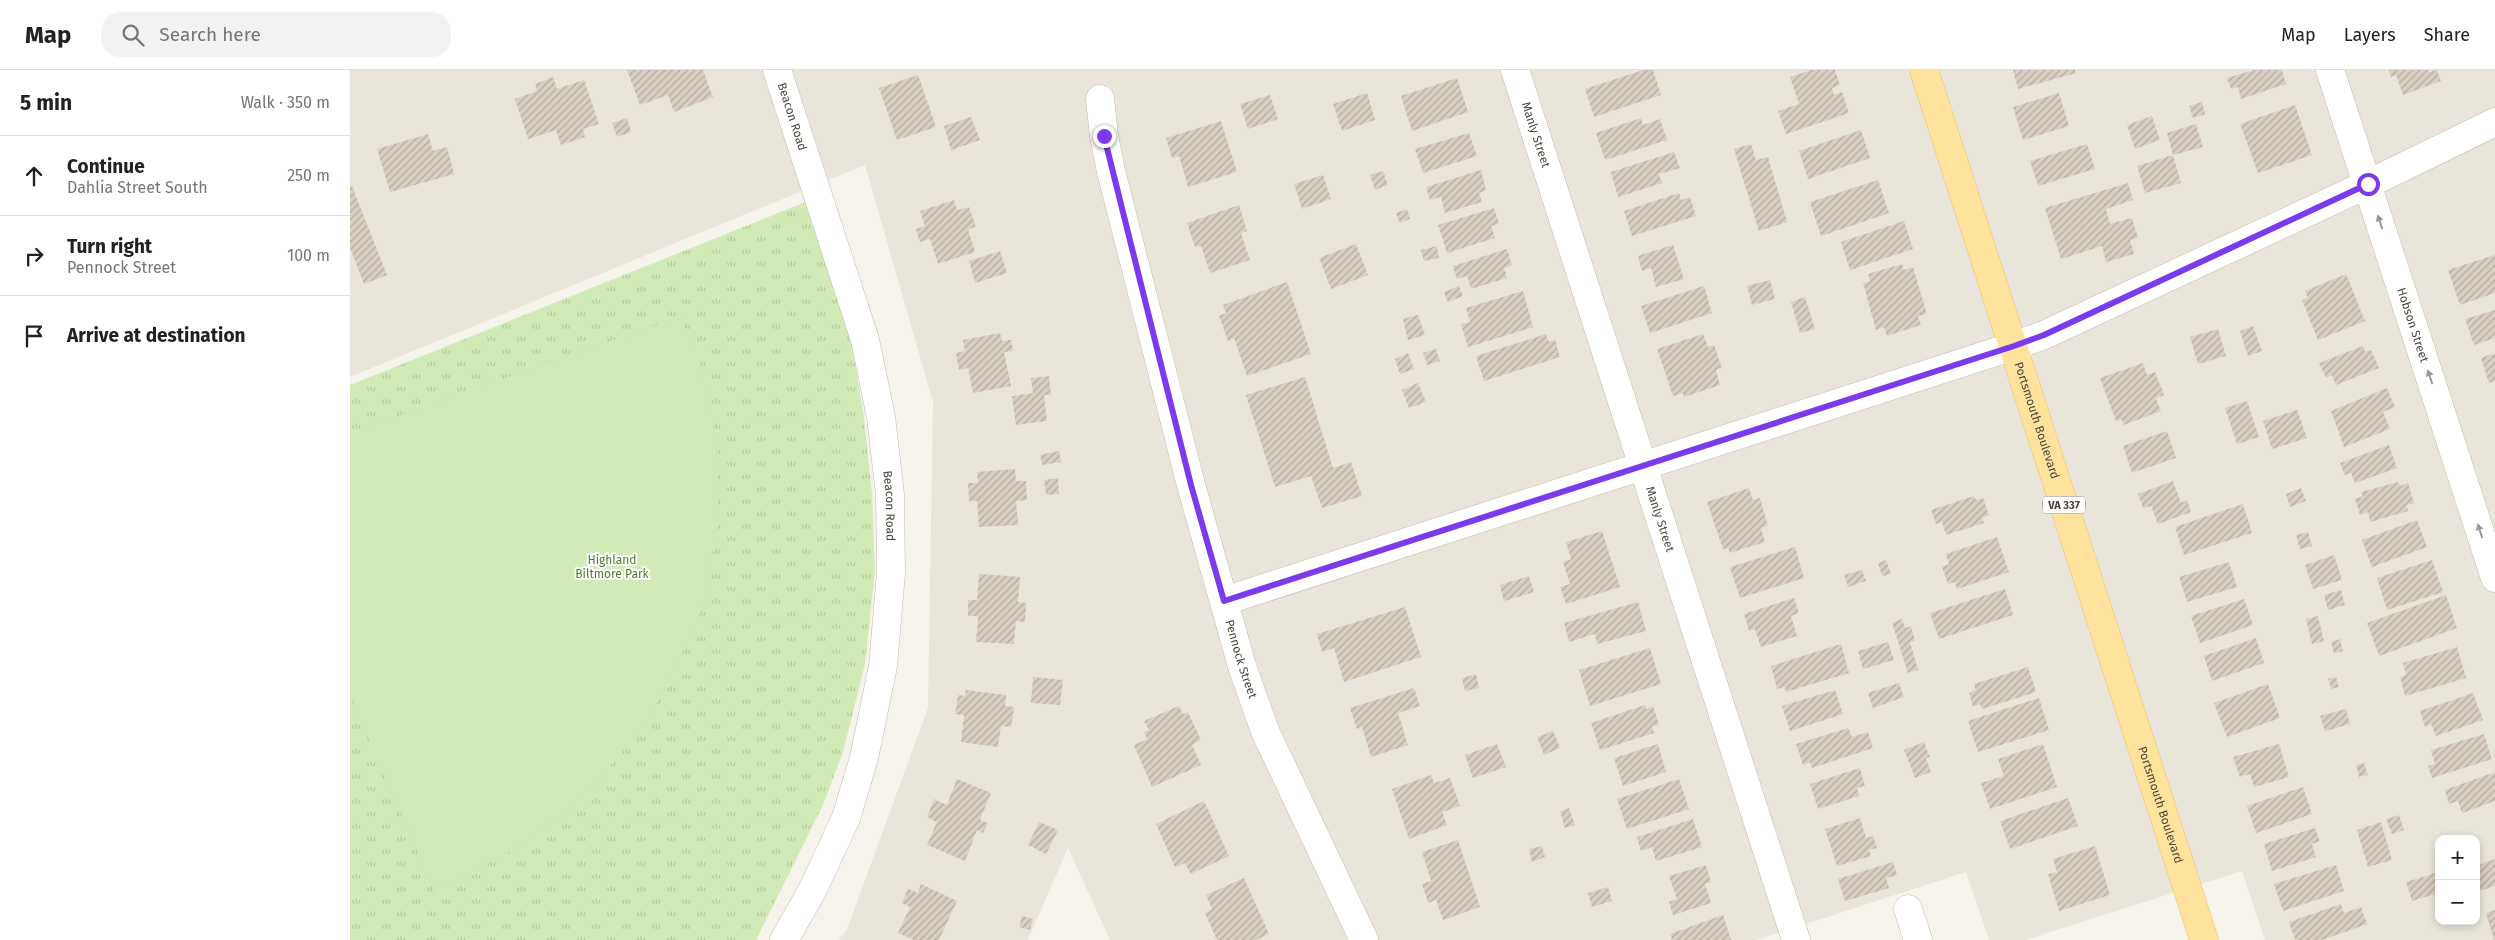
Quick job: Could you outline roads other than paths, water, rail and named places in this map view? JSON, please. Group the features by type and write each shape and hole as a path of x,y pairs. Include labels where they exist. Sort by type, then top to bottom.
{"main road":[{"name":"Portsmouth Boulevard","path":"1924,70 2204,940"}],"street":[{"name":"Beacon Road","path":"777,70 865,340 881,417 890,495 892,573 884,666 864,758 846,818 812,891 784,940"},
{"name":"Manly Street","path":"1515,70 1796,940"},
{"name":"Hobson Street","path":"2330,70 2495,578"},
{"name":"Pennock Street","path":"1100,99 1104,136 1111,171 1191,485 1242,666 1265,731 1364,940"},
{"path":"1224,601 2044,335 2368,184 2495,122"},
{"path":"1908,909 1918,940"}],"park label":[{"name":"Highland Biltmore Park","path":"612,567"}]}
